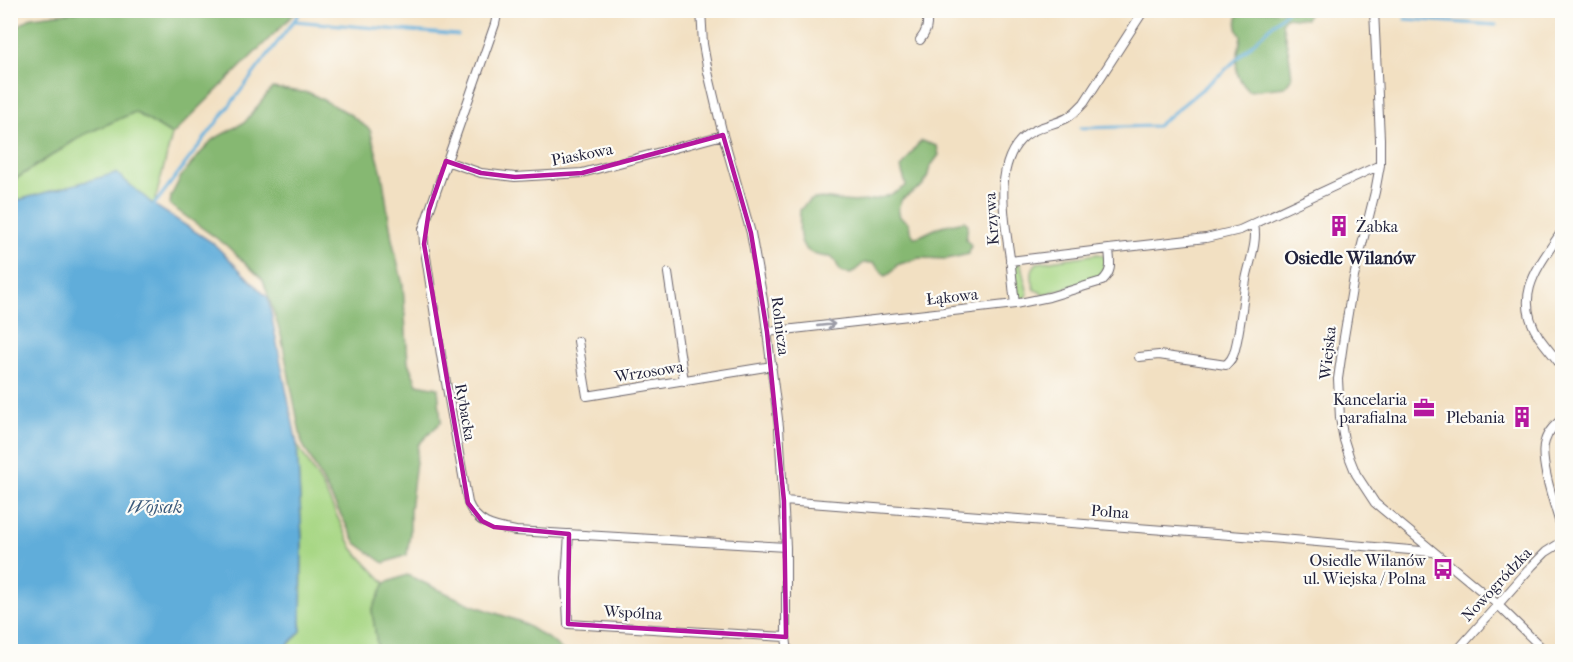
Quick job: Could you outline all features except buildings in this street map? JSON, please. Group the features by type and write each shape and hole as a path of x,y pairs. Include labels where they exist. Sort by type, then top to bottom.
{"street":[{"name":"Rybacka","path":"498,10 423,229 441,355 471,512 494,527 516,531 786,547"},
{"name":"Rolnicza","path":"701,10 703,44 708,72 757,260 772,366 784,501 788,651"},
{"path":"920,40 926,33 928,25 927,10"},
{"name":"Krzywa","path":"1015,304 1003,194 1006,172 1014,148 1027,134 1066,118 1077,110 1091,94 1144,10"},
{"name":"Wiejska","path":"1374,10 1380,165 1354,277 1338,379 1341,418 1350,459 1369,495 1384,511 1497,604 1546,651"},
{"name":"Piaskowa","path":"446,161 481,173 515,177 582,173 723,135"},
{"path":"1010,261 1206,238 1240,231 1380,165"},
{"path":"1139,357 1159,356 1226,365 1231,360 1237,340 1256,231 1254,225"},
{"path":"1563,231 1538,267 1530,284 1527,298 1528,314 1533,326 1563,367"},
{"name":"Łąkowa","path":"767,332 1015,304 1049,297 1102,281 1110,270 1109,249"},
{"path":"668,273 684,381"},
{"name":"Wrzosowa","path":"578,341 587,396 772,366"},
{"path":"1563,419 1551,429 1545,438 1542,455 1563,530"},
{"name":"Polna","path":"784,501 1434,552"},
{"name":"Wspólna","path":"569,534 566,579 568,624 786,637"},
{"name":"Nowogródzka","path":"1456,651 1546,552 1563,542"}],"highlighted area":[{"path":"723,135 751,233 767,332 784,501 786,637 568,624 569,534 494,527 482,521 468,503 424,244 429,210 446,161 481,173 515,177 582,173"}],"green space":[{"path":"90,10 297,11 172,135 135,112 83,135 11,182 11,31 32,17"},
{"path":"1247,11 1309,11 1306,19 1285,17 1282,23 1292,77 1285,87 1249,91 1239,77 1236,65 1241,36 1236,21 1238,15"},
{"path":"272,88 310,93 348,113 370,130 382,173 392,239 403,285 408,362 417,384 438,388 441,422 418,445 407,555 384,563 356,543 302,443 281,335 263,280 226,245 170,205 171,196 182,175 212,140 245,122"},
{"path":"135,112 172,135 154,205 116,173 11,202 11,182 83,135"},
{"path":"922,141 937,146 939,155 930,167 922,186 902,199 898,208 900,217 909,223 914,237 941,226 964,221 968,224 966,240 971,245 969,254 947,259 919,258 897,265 891,273 885,276 874,263 864,263 851,274 841,272 831,257 820,256 806,249 800,236 800,210 807,203 819,198 851,202 868,201 900,190 906,186 901,167"},
{"path":"1098,254 1104,256 1105,265 1097,279 1045,294 1035,290 1032,272 1037,263"},
{"path":"1018,263 1021,265 1028,294 1021,300 1014,267"},
{"path":"297,444 322,485 353,549 385,583 372,610 378,651 282,652 301,631 302,539"},
{"path":"407,575 470,604 521,622 552,641 563,651 378,651 372,610 385,583"}],"water":[{"name":"Wojsak","path":"116,173 154,205 213,243 268,298 297,444 302,539 301,631 282,651 11,651 11,202"}],"waterway":[{"path":"154,205 302,10"},
{"path":"1080,128 1157,126 1223,72 1288,10"},
{"path":"1405,19 1496,25"},
{"path":"294,21 458,35"}],"place":[{"name":"Żabka","path":"1339,226"},
{"name":"Kancelaria parafialna","path":"1424,408"},
{"name":"Plebania","path":"1522,417"},
{"name":"Osiedle Wilanów ul. Wiejska / Polna","path":"1443,569"}],"district":[{"name":"Osiedle Wilanów","path":"1350,258"}]}
